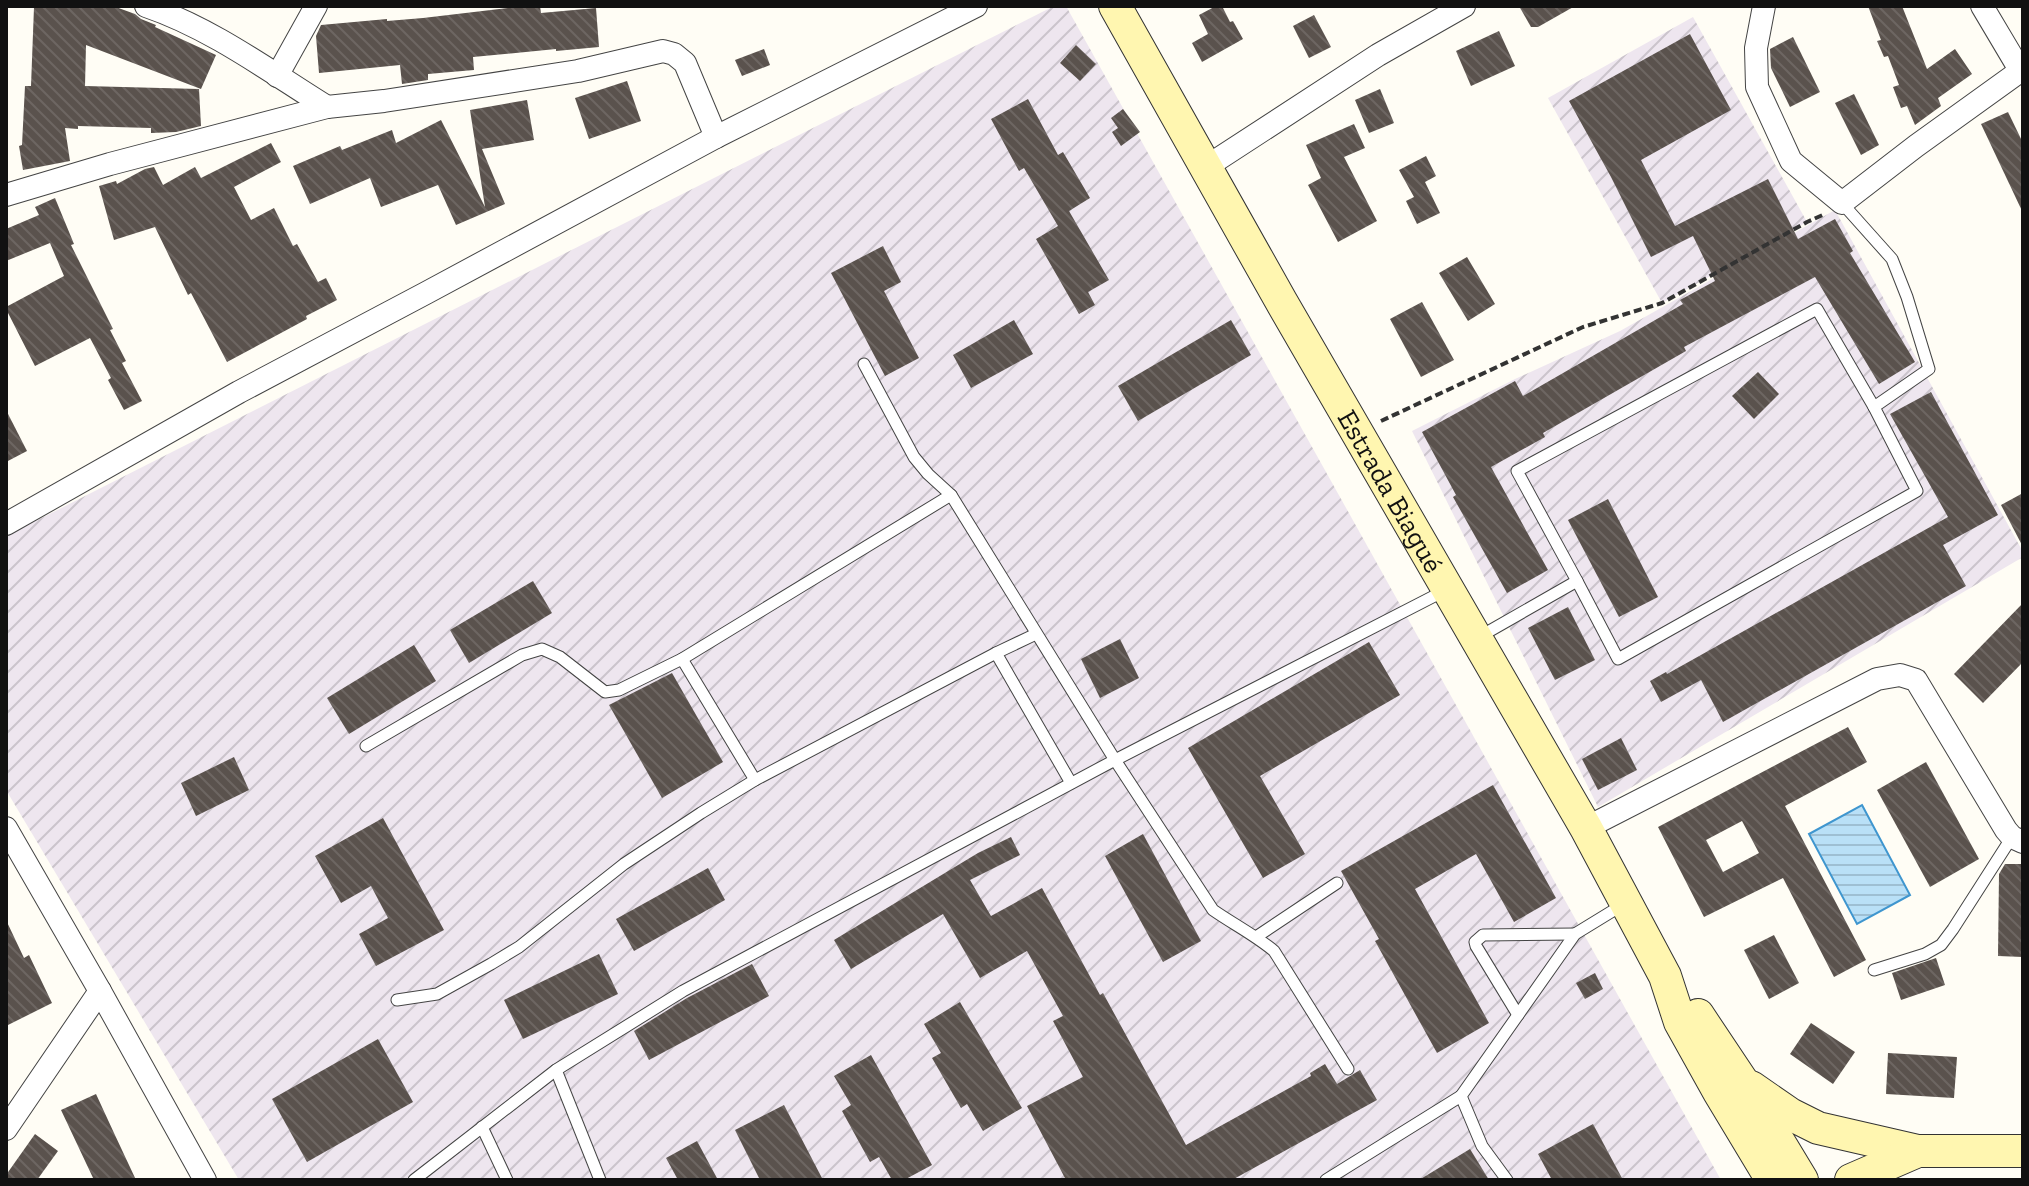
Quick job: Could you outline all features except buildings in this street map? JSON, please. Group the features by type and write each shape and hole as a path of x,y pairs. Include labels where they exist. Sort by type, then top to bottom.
{"main road":[{"name":"Estrada Biagué","path":"1115,6 1586,828 1665,976 1680,1022 1772,1180"},
{"name":"Estrada Biagué","path":"1665,976 1694,1009 1802,1180"},
{"path":"1742,1081 1790,1114 1904,1171"},
{"path":"1851,1180 1904,1171 1956,1150 2023,1151"}],"street":[{"path":"146,6 201,30 327,107"},
{"path":"277,76 316,6"},
{"path":"6,524 239,392 716,137 976,6"},
{"path":"1206,167 1378,55 1464,6"},
{"path":"1764,6 1756,48 1757,87 1791,161 1842,203 2022,69 1982,6"},
{"path":"6,195 110,164 327,107 578,71 663,51 674,54 685,63 716,137"},
{"path":"1586,828 1877,679 1900,675 1916,680 2006,830 2018,840"},
{"path":"6,828 205,1180"},
{"path":"6,1129 100,991"}],"lane":[{"path":"1842,203 1892,259 1929,369 1874,407"},
{"path":"1817,309 1874,407 1917,491 1618,659 1577,581 1517,471 1817,309"},
{"path":"864,364 914,457 951,495 1115,760 1213,910 1274,951 1348,1069"},
{"path":"366,746 522,655 542,649 560,657 605,692 619,690 682,659 951,495"},
{"path":"1475,639 1577,581"},
{"path":"414,1180 556,1070 696,984 1071,783 1447,589"},
{"path":"397,1000 437,994 491,964 519,947 624,864 755,780 1036,634"},
{"path":"996,653 1071,783"},
{"path":"682,659 755,780"},
{"path":"1874,970 1925,954 1941,945 2018,840"},
{"path":"1256,937 1337,883"},
{"path":"1326,1180 1461,1096 1575,934 1626,903"},
{"path":"1518,1015 1476,946 1478,937 1575,934"},
{"path":"556,1070 600,1180"},
{"path":"1461,1096 1482,1146 1507,1180"},
{"path":"482,1127 507,1180"}],"path":[{"path":"1357,432 1583,327 1662,303 1842,203"}],"shaded area":[{"path":"1054,6 1066,6 1721,1180 239,1180 6,790 6,536"},
{"path":"1693,17 1807,222 1662,303 1548,98"},
{"path":"1835,210 2023,557 1598,807 1412,431 1620,331"}],"water":[{"path":"1862,805 1910,895 1857,924 1809,834"}]}
